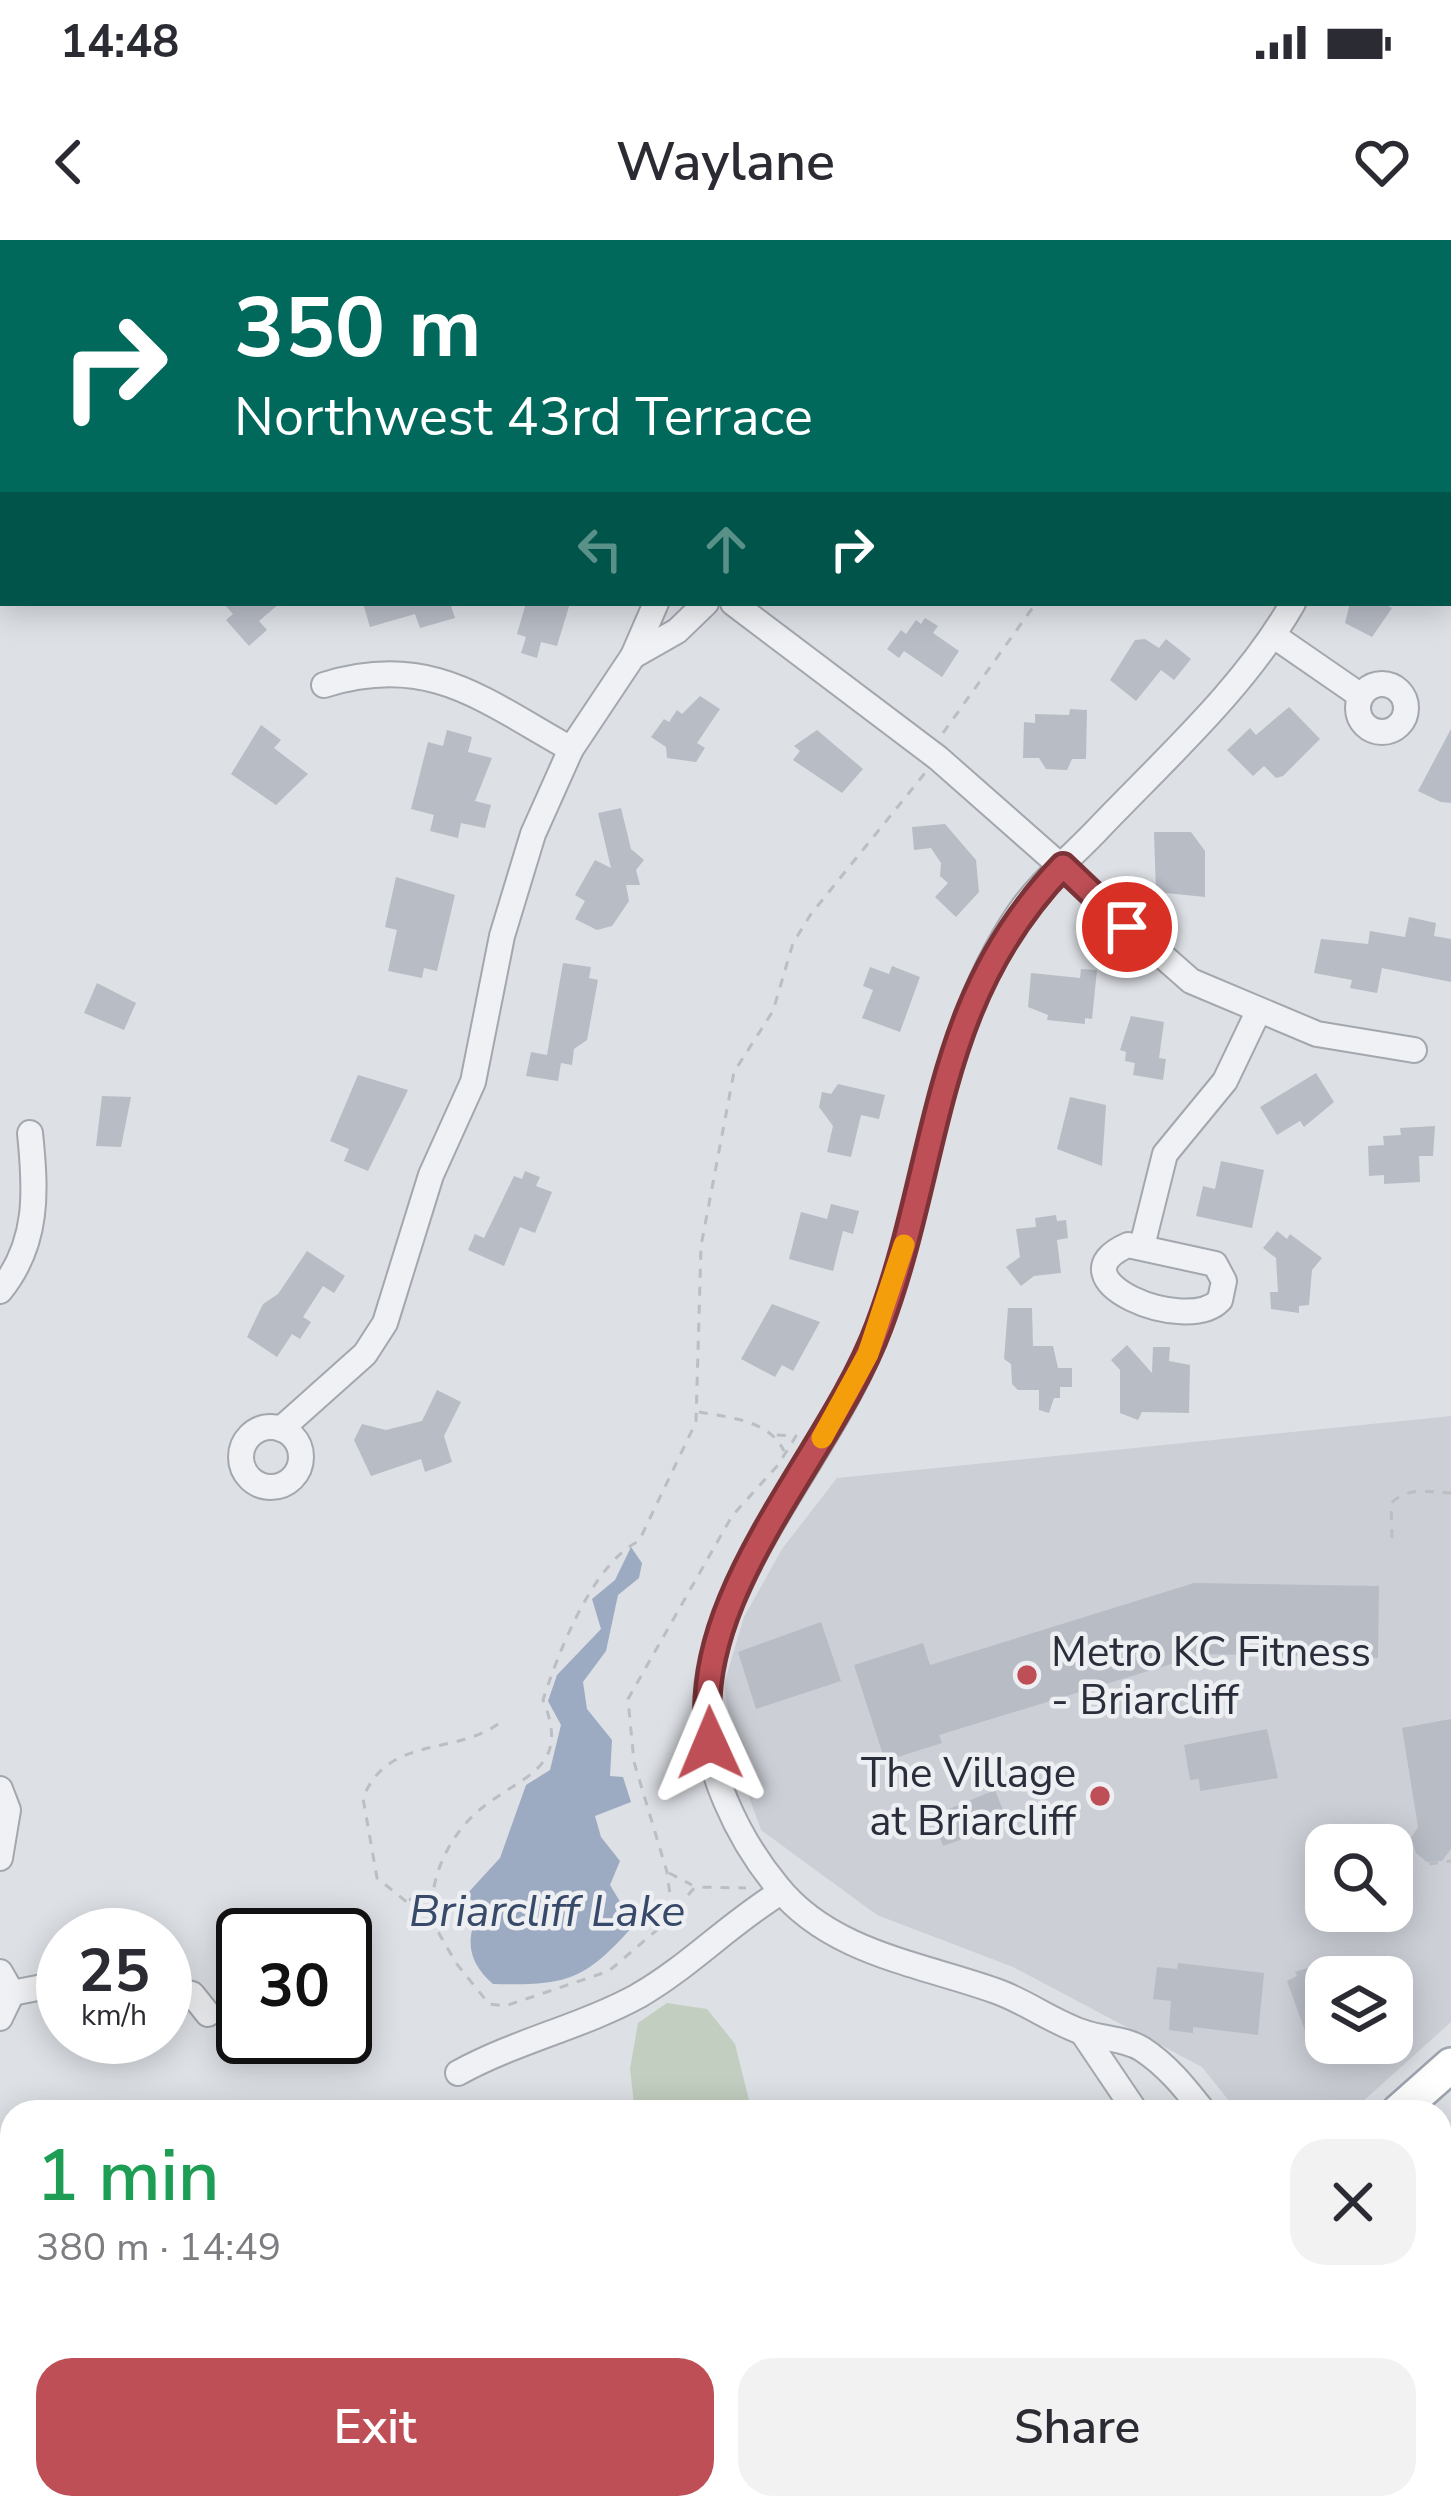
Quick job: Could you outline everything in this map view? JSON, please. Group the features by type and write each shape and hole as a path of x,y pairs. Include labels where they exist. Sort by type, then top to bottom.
{"main road":[{"path":"1412,2100 1451,2065"}],"street":[{"path":"281,1429 365,1354 386,1323 431,1175 473,1082 502,936 533,834 572,749 633,656 655,606"},
{"path":"633,656 676,631 703,606"},
{"path":"737,606 862,696 1191,981 1318,1034 1414,1049"},
{"path":"1194,2100 1172,2072 1137,2046 1082,2032 998,1991 870,1951 835,1934 781,1892 726,1799 710,1743 706,1707 722,1625 787,1495 856,1381 880,1325 963,1017 992,955 1024,907 1274,636 1291,606"},
{"path":"1274,636 1361,696"},
{"path":"324,685 390,670 445,680 572,749"},
{"path":"1142,1246 1165,1154 1225,1081 1258,1012"},
{"path":"0,1291 26,1248 34,1217 30,1133"},
{"path":"1142,1246 1216,1264 1224,1281 1220,1300 1196,1313 1115,1294 1106,1278 1108,1261 1120,1248 1142,1246"},
{"path":"0,1789 8,1810 0,1858"},
{"path":"458,2073 496,2052 632,1999 676,1973 781,1892"},
{"path":"0,2018 6,1983"},
{"path":"192,1994 208,2014"},
{"path":"1082,2032 1128,2100"}],"path":[{"path":"942,735 1000,649 1025,626 1035,606"},
{"path":"434,1923 430,1891 439,1867 474,1814 523,1782 548,1754 552,1723 543,1700 572,1620 623,1548 639,1540 683,1456 698,1411 701,1246 734,1072 773,1011 793,943 811,914 927,772"},
{"path":"672,1911 667,1872 634,1762 628,1699 732,1516 796,1436 776,1435 752,1423 698,1411"},
{"path":"776,1435 785,1454"},
{"path":"1392,1538 1391,1503 1400,1495 1421,1490 1451,1493"},
{"path":"499,1724 472,1740 424,1745 387,1763 368,1786 363,1812 372,1865 389,1892 407,1900 434,1923 456,1963 489,2005 498,2008 609,1971 695,1887"},
{"path":"1429,1864 1451,1861"},
{"path":"667,1872 695,1887 746,1888"},
{"path":"407,1900 418,1900 430,1891"}],"shaded area":[{"name":"The Village at Briarcliff","path":"1451,1416 1451,2022 1413,2056 1413,1956 1305,1956 1305,2064 1404,2064 1364,2100 1228,2100 1202,2067 1013,1967 877,1915 761,1830 736,1761 724,1684 744,1617 782,1549 837,1478"}],"green space":[{"path":"667,2003 707,2009 735,2044 749,2100 634,2100 630,2069 638,2023"}],"water":[{"name":"Briarcliff Lake","path":"631,1547 642,1563 639,1578 618,1595 606,1651 583,1682 587,1709 612,1740 610,1776 623,1777 631,1802 595,1816 601,1837 620,1861 610,1885 634,1925 602,1958 573,1976 540,1983 493,1984 478,1967 471,1949 480,1908 466,1895 500,1858 526,1785 550,1770 561,1725 548,1701 557,1675 601,1629 592,1599 615,1580"}],"building":[{"path":"226,606 276,606 259,621 267,630 249,646 226,620 233,614"},
{"path":"364,606 451,606 455,618 420,628 415,614 370,627"},
{"path":"525,606 569,606 557,646 541,642 537,658 521,653 526,637 517,634"},
{"path":"1349,606 1392,608 1372,637 1345,623"},
{"path":"925,618 938,626 933,633 959,651 942,677 904,651 899,658 887,649 901,630 906,634 916,620 921,624"},
{"path":"1145,639 1159,648 1166,639 1191,659 1174,680 1161,670 1136,701 1110,680 1135,640"},
{"path":"700,696 720,709 697,743 705,748 696,762 667,758 666,747 651,737 664,719 669,722 677,710 682,714"},
{"path":"1289,707 1320,739 1283,776 1276,778 1264,766 1253,776 1227,750 1250,728 1256,735"},
{"path":"1070,709 1087,710 1086,759 1072,759 1067,770 1046,769 1039,758 1023,758 1024,722 1035,723 1035,714 1069,715"},
{"path":"261,725 281,740 274,748 308,774 276,805 231,774"},
{"path":"1451,729 1451,803 1418,791"},
{"path":"447,730 472,737 468,752 492,758 475,801 491,805 485,828 461,823 458,838 430,831 434,815 411,809 428,742 443,746"},
{"path":"817,730 863,769 842,793 793,760 800,751 794,746"},
{"path":"621,808 631,849 644,860 636,870 640,885 626,885 629,901 612,926 597,930 575,919 585,901 575,895 595,860 611,868 598,813"},
{"path":"945,824 976,860 979,892 956,917 935,897 948,883 940,876 941,863 931,848 914,850 912,827"},
{"path":"1154,832 1191,832 1205,851 1205,897 1156,892"},
{"path":"396,877 455,895 437,971 424,968 422,978 388,971 397,930 385,927"},
{"path":"1409,917 1436,923 1434,936 1451,939 1451,982 1382,968 1377,993 1350,988 1352,980 1314,973 1321,939 1368,944 1370,931 1405,937"},
{"path":"563,963 591,967 589,978 598,980 587,1040 574,1049 572,1065 561,1063 558,1081 526,1076 531,1052 547,1055"},
{"path":"892,966 920,977 900,1032 862,1018 873,990 863,986 870,967 889,974"},
{"path":"1081,969 1097,970 1092,1019 1085,1018 1085,1024 1047,1020 1048,1015 1028,1007 1031,973 1080,978"},
{"path":"97,983 136,1003 124,1030 84,1013"},
{"path":"1131,1016 1164,1022 1159,1058 1166,1059 1163,1080 1133,1075 1135,1063 1125,1061 1126,1052 1120,1050"},
{"path":"1316,1073 1334,1102 1304,1127 1300,1121 1277,1135 1260,1107"},
{"path":"358,1075 408,1090 368,1171 344,1161 349,1149 330,1141"},
{"path":"838,1084 885,1095 879,1119 861,1115 851,1157 827,1152 833,1126 819,1107 822,1092 831,1094"},
{"path":"102,1096 131,1097 121,1147 96,1146"},
{"path":"1070,1097 1106,1105 1102,1166 1057,1149"},
{"path":"1435,1126 1433,1156 1419,1156 1420,1182 1384,1184 1384,1175 1369,1176 1368,1146 1384,1145 1383,1136 1401,1135 1400,1128"},
{"path":"1221,1161 1264,1170 1252,1228 1196,1216 1203,1186 1215,1189"},
{"path":"525,1171 540,1177 536,1186 552,1192 535,1233 520,1227 504,1266 468,1250 475,1234 484,1238 514,1176 522,1179"},
{"path":"831,1204 859,1211 853,1234 843,1231 833,1271 789,1259 801,1212 827,1219"},
{"path":"1056,1215 1057,1221 1066,1220 1068,1238 1057,1240 1061,1273 1034,1276 1021,1286 1006,1267 1020,1257 1016,1229 1036,1227 1035,1218"},
{"path":"1277,1231 1287,1239 1290,1234 1322,1258 1312,1270 1309,1305 1299,1306 1299,1313 1271,1309 1270,1292 1278,1292 1276,1258 1263,1248"},
{"path":"307,1251 345,1276 334,1293 323,1286 303,1317 311,1322 300,1339 292,1334 277,1357 247,1337 263,1304 278,1294"},
{"path":"772,1304 820,1322 793,1371 782,1365 775,1377 741,1359"},
{"path":"1008,1308 1032,1308 1033,1346 1053,1346 1058,1368 1072,1368 1072,1387 1060,1387 1060,1398 1054,1398 1049,1413 1039,1410 1039,1390 1018,1390 1012,1384 1011,1364 1004,1359"},
{"path":"1127,1345 1152,1373 1153,1347 1170,1347 1169,1361 1190,1365 1189,1413 1142,1412 1138,1420 1120,1413 1120,1370 1111,1360"},
{"path":"437,1390 461,1402 444,1436 452,1462 425,1472 421,1459 371,1476 354,1440 362,1424 386,1430 422,1421"},
{"path":"1194,1583 1379,1586 1378,1658 1204,1654 939,1735 942,1743 885,1761 854,1665 923,1643 930,1665"},
{"path":"821,1622 841,1681 756,1709 738,1652"},
{"path":"1451,1719 1451,1849 1442,1861 1427,1862 1413,1844 1418,1827 1402,1728"},
{"path":"1267,1729 1278,1778 1200,1791 1199,1779 1190,1780 1184,1745"},
{"path":"995,1790 1008,1823 943,1846 932,1816"},
{"path":"1178,1963 1264,1973 1258,2035 1193,2027 1193,2033 1169,2030 1171,2001 1153,1999 1157,1967 1177,1969"},
{"path":"1305,1969 1305,2031 1287,1981 1297,1976 1295,1972"}],"slow traffic":[{"path":"822,1438 868,1354 904,1245"}],"place":[{"name":"Metro KC Fitness - Briarcliff","path":"1027,1675"},
{"name":"The Village at Briarcliff","path":"1100,1796"}],"route":[{"path":"710,1743 706,1707 722,1625 787,1495 856,1381 880,1325 963,1017 992,955 1024,907 1063,866 1127,927"}]}
